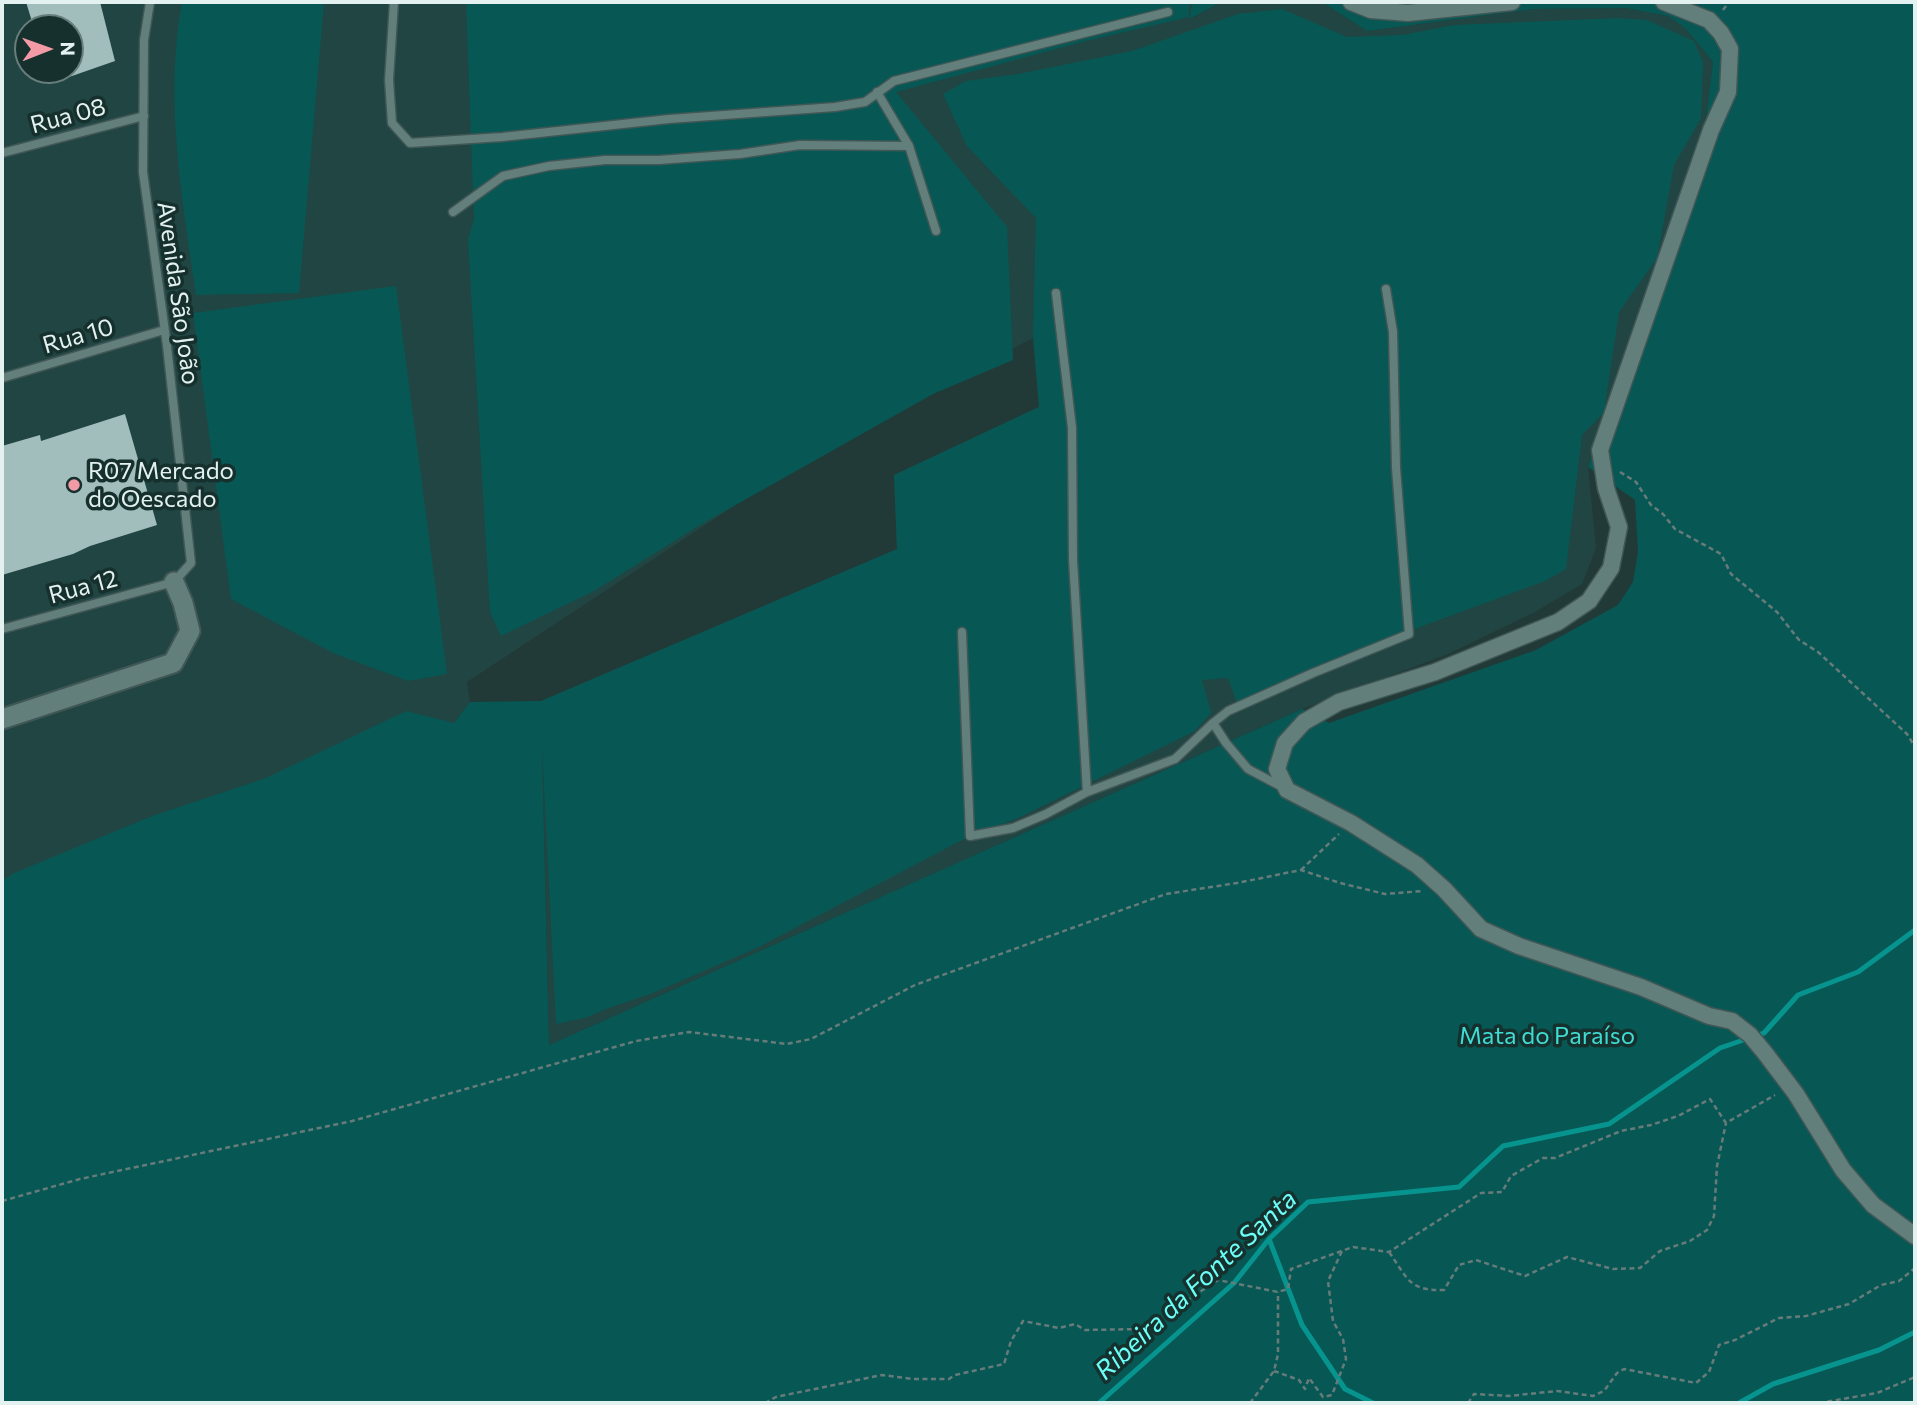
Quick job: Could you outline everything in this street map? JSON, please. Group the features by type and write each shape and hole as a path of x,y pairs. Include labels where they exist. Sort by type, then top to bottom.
{"street":[{"path":"1352,2 1371,10 1408,12 1513,2"},
{"path":"1664,2 1709,20 1721,33 1730,49 1728,92 1710,130 1600,450 1606,488 1619,527 1611,568 1589,601 1558,622 1435,672 1339,702 1304,722 1285,743 1277,769 1287,790 1351,823 1417,865 1444,889 1480,929 1519,946 1641,987 1709,1016 1732,1021 1752,1037 1790,1086 1843,1170 1872,1205 1915,1236"},
{"path":"2,719 173,663 190,631 174,582"}],"lane":[{"name":"Avenida São João","path":"150,2 145,40 143,172 191,563 174,582"},
{"path":"394,2 389,80 392,123 410,143 835,107 865,102 894,82 1168,12"},
{"path":"877,93 909,146 936,231"},
{"name":"Rua 08","path":"2,153 144,116"},
{"path":"453,212 503,176 549,166 605,160 659,160 740,154 800,145 909,146"},
{"path":"962,632 970,836 1013,828 1087,792 1175,759 1228,711 1409,634 1396,468 1393,332 1386,289"},
{"path":"1056,293 1072,428 1073,559 1087,792"},
{"name":"Rua 10","path":"2,378 164,330"},
{"name":"Rua 12","path":"2,629 174,582"},
{"path":"1213,723 1248,769 1287,790"}],"path":[{"path":"1602,467 1627,475 1675,529 1721,554 1731,574 1742,585 1777,612 1799,640 1832,665 1907,734 1915,747"},
{"path":"1301,870 1351,823"},
{"path":"2,1201 80,1179 352,1122 636,1041 689,1032 787,1044 811,1039 915,985 1166,894 1301,870 1385,894 1444,889"},
{"path":"1726,1124 1790,1086"},
{"path":"765,1403 776,1397 882,1375 949,1379 955,1375 996,1367 1004,1364 1011,1341 1023,1321 1059,1328 1075,1324 1085,1330 1144,1329 1218,1280 1278,1293 1288,1289 1291,1269 1353,1247 1389,1252 1481,1193 1502,1192 1511,1176 1543,1158 1555,1158 1621,1130 1651,1125 1678,1116 1710,1099 1726,1124 1717,1166 1714,1216 1707,1230 1689,1241 1660,1251 1640,1268 1613,1269 1567,1257 1525,1276 1476,1260 1460,1265 1444,1290 1423,1290 1409,1281 1389,1252"},
{"path":"1274,1371 1299,1380 1306,1389 1309,1378 1323,1396 1332,1395 1346,1359 1343,1339 1333,1321 1328,1281 1342,1251"},
{"path":"1468,1403 1474,1394 1509,1396 1557,1391 1593,1396 1604,1391 1617,1373 1624,1369 1696,1383 1709,1372 1719,1345 1779,1318 1814,1315 1849,1304 1881,1285 1899,1281 1915,1268"},
{"path":"1250,1403 1274,1371 1278,1354 1278,1293"},
{"path":"1819,1403 1877,1393 1915,1377"}],"shaded area":[{"path":"2,2 1192,2 1191,19 1221,2 1322,2 1367,31 1534,9 1626,8 1668,16 1685,28 1713,62 1706,118 1588,467 1596,548 1582,584 1535,612 1448,654 1302,709 549,1045 541,701 897,549 894,475 1039,407 1033,338 822,448 467,682 470,702 454,723 266,778 152,816 2,881"}],"green space":[{"path":"182,2 324,2 299,293 196,295 181,185 175,112 177,38"},
{"path":"466,2 1189,2 1189,17 1082,42 896,92 1007,227 1013,360 933,394 700,525 594,591 501,636 490,612 468,240 474,219"},
{"path":"1192,2 1221,2 1190,19"},
{"name":"Mata do Paraíso","path":"1322,2 1915,2 1915,1403 2,1403 2,881 14,873 152,816 266,778 406,711 454,723 470,702 541,701 897,549 894,475 1039,407 1033,337 1036,218 967,146 943,94 966,81 1018,74 1132,51 1238,14 1282,9 1347,37 1402,35 1454,25 1618,18 1647,20 1694,41 1703,62 1701,118 1674,165 1657,258 1619,312 1604,412 1582,435 1566,569 1545,581 1428,624 1237,703 1228,678 1202,680 1211,713 1195,731 1018,818 962,840 757,948 653,993 588,1017 556,1024 542,745 549,1045 1302,709 1329,723 1536,650 1618,605 1633,582 1638,552 1635,500 1588,467 1706,118 1713,62 1685,28 1668,16 1626,8 1534,9 1367,31"},
{"path":"396,286 447,674 408,681 333,653 231,599 193,313"}],"building":[{"path":"26,2 100,2 115,61 84,72 84,14 30,14"},
{"name":"R07 Mercado do Oescado","path":"125,414 157,525 2,575 2,446 40,435 41,441"}],"waterway":[{"name":"Ribeira da Fonte Santa","path":"1099,1403 1234,1283 1269,1239 1308,1202 1459,1187 1503,1146 1609,1124 1720,1048 1764,1033 1798,995 1858,972 1915,930"},
{"path":"1269,1239 1302,1325 1345,1389 1373,1403"},
{"path":"1739,1403 1773,1384 1879,1350 1915,1332"}],"place":[{"name":"R07 Mercado do Oescado","path":"74,485"}]}
